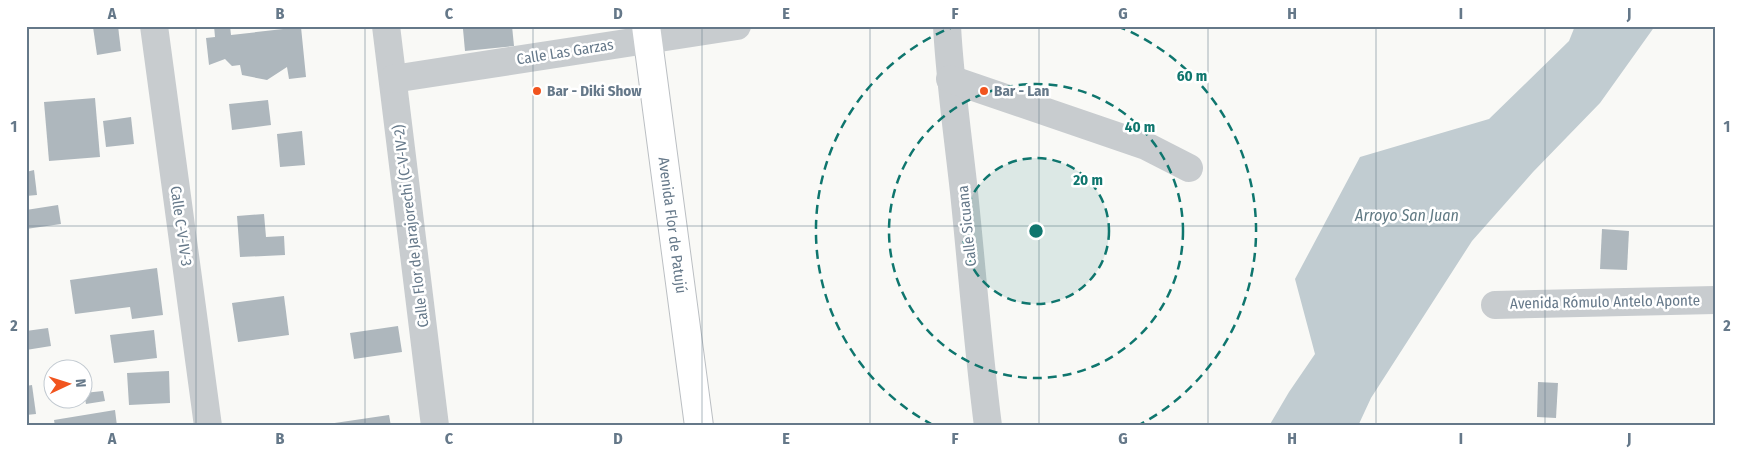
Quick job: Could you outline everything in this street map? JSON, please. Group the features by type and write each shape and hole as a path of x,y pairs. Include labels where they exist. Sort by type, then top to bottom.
{"main road":[{"name":"Avenida Flor de Patujú","path":"646,33 699,426"}],"street":[{"name":"Calle C-V-IV-3","path":"154,26 208,426"},
{"name":"Calle Flor de Jarajorechi (C-V-IV-2)","path":"386,26 435,426"},
{"name":"Calle Las Garzas","path":"393,79 646,33 737,26"},
{"name":"Calle Sicuana","path":"947,26 950,79 964,191 979,353 988,426"},
{"path":"950,79 1146,146 1189,168"},
{"name":"Avenida Rómulo Antelo Aponte","path":"1495,305 1715,300"}],"water":[{"name":"Arroyo San Juan","path":"1575,26 1655,26 1600,103 1533,172 1472,241 1371,398 1358,426 1269,426 1315,354 1295,279 1360,157 1489,119 1569,41"}],"building":[{"path":"118,26 121,51 97,55 93,27"},
{"path":"214,26 230,26 231,35 301,27 306,77 289,79 287,67 267,80 242,75 240,65 232,66 225,59 209,65 206,38 215,37"},
{"path":"512,26 514,46 465,51 463,29"},
{"path":"95,98 100,157 49,161 44,102"},
{"path":"268,100 271,125 232,130 229,104"},
{"path":"131,117 134,144 106,147 103,121"},
{"path":"302,131 305,165 280,167 277,134"},
{"path":"34,170 37,195 26,196 26,172"},
{"path":"58,205 61,224 26,229 26,210"},
{"path":"264,214 266,237 284,236 285,255 240,257 237,216"},
{"path":"1602,229 1629,231 1627,270 1600,269"},
{"path":"157,268 163,315 132,319 130,307 75,314 70,280"},
{"path":"284,296 289,335 238,342 232,303"},
{"path":"398,326 402,352 354,359 350,333"},
{"path":"48,328 51,346 26,350 26,331"},
{"path":"154,330 157,358 114,363 110,335"},
{"path":"169,371 170,403 129,405 127,373"},
{"path":"1538,382 1558,383 1556,418 1537,417"},
{"path":"32,385 36,414 26,415 26,386"},
{"path":"103,391 105,401 92,403 92,392"},
{"path":"115,410 117,426 55,426 54,420"},
{"path":"389,415 391,426 321,426 321,425"}],"place":[{"name":"Bar - Diki Show","path":"537,91"},
{"name":"Bar - Lan","path":"984,91"}]}
